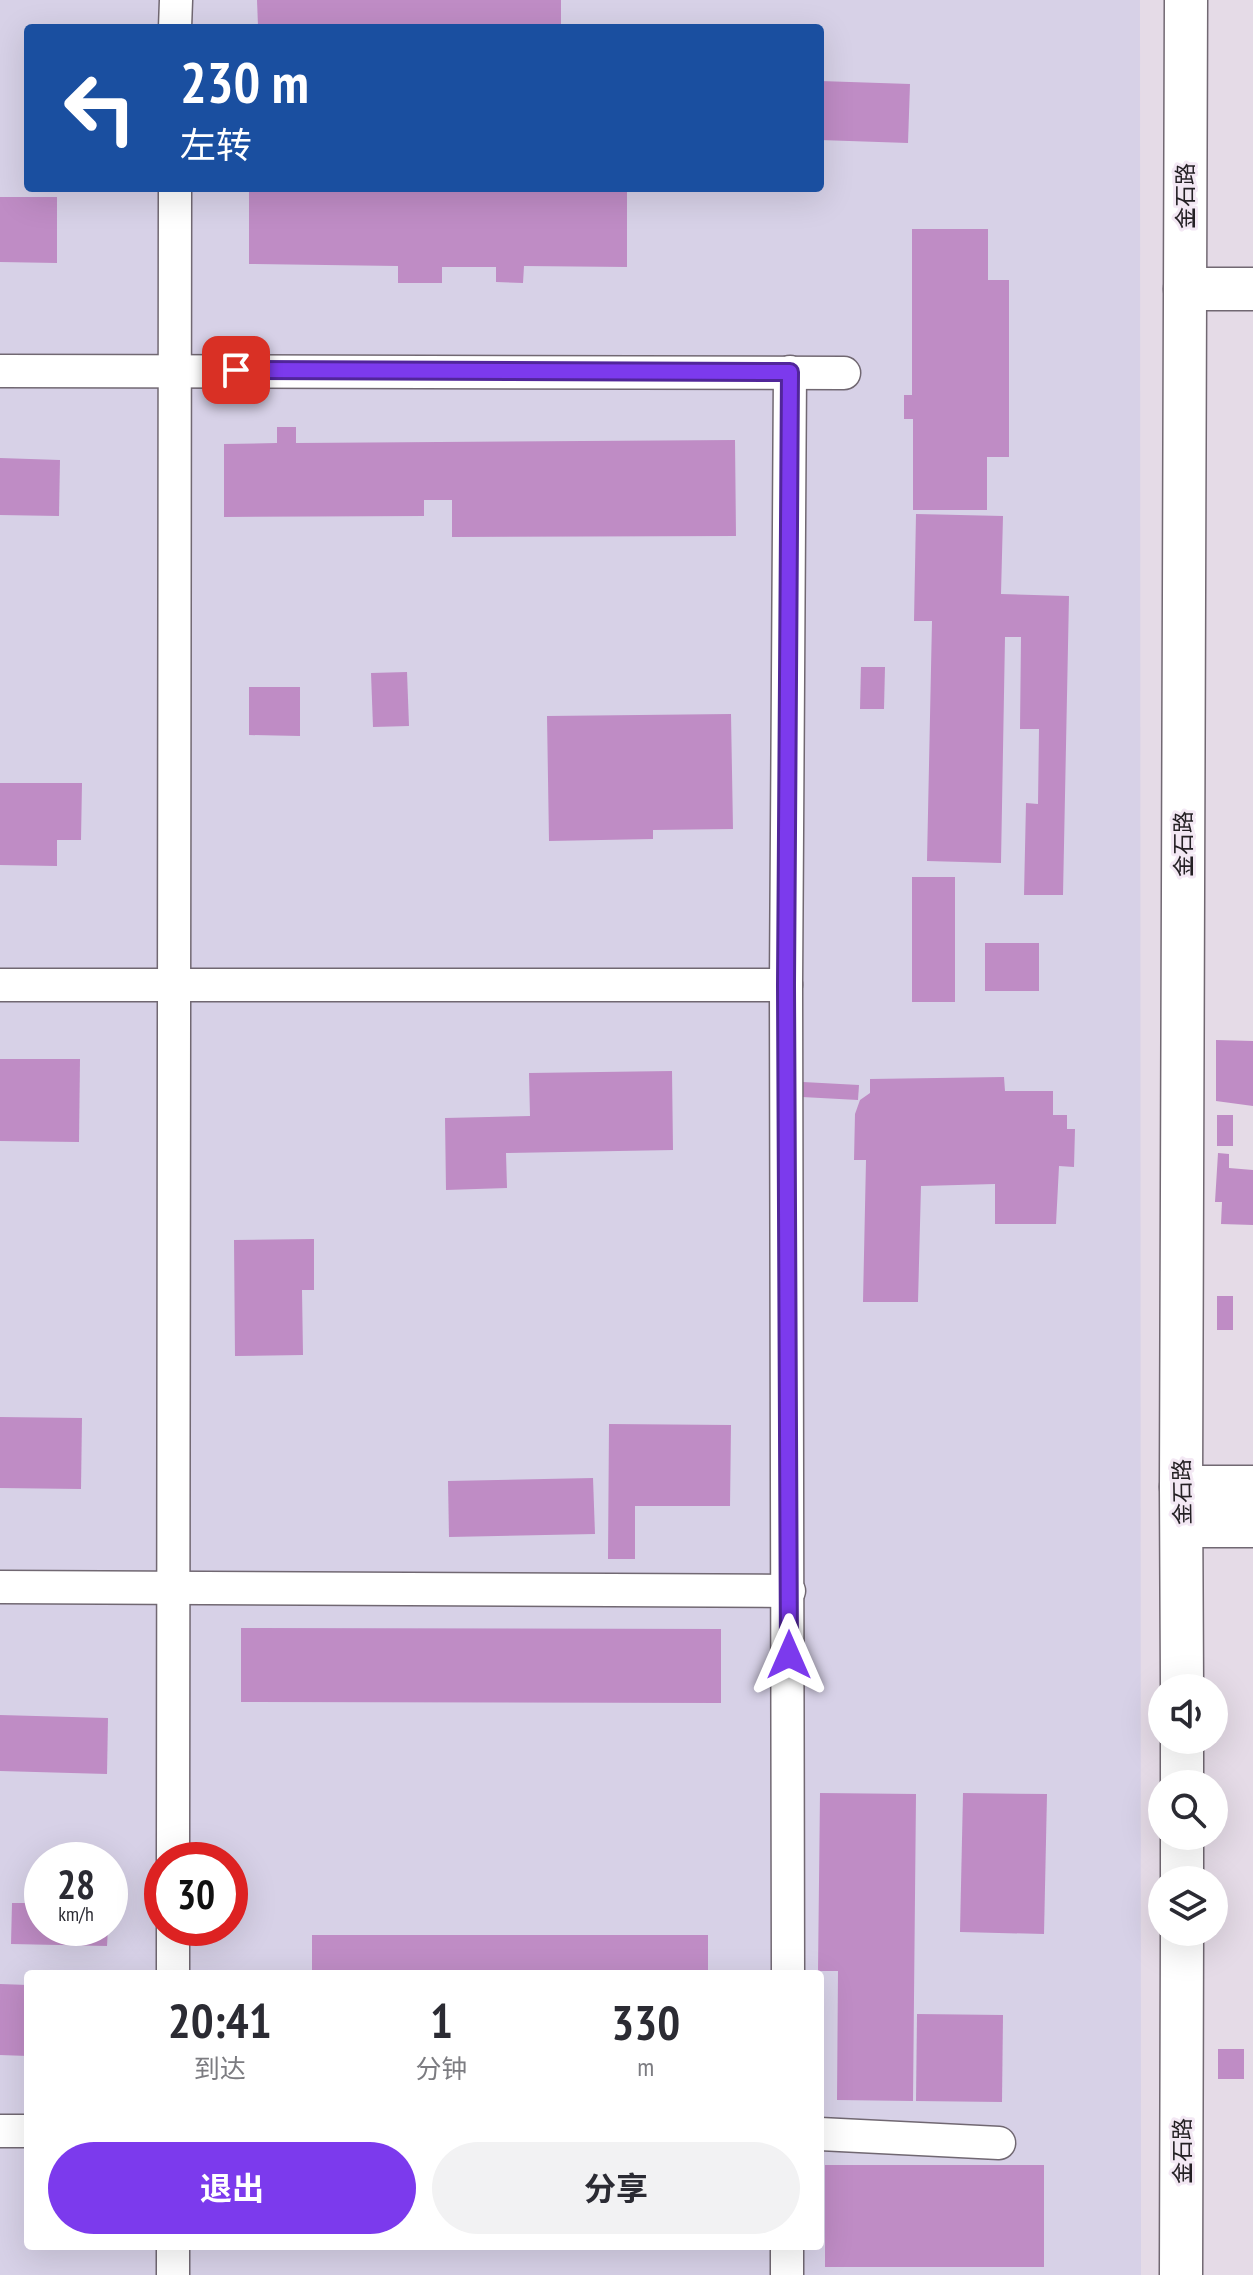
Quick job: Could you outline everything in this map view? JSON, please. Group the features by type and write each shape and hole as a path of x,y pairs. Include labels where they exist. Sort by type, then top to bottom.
{"street":[{"path":"175,24 176,0"},
{"name":"金石路","path":"1182,1674 1186,0"},
{"path":"173,1842 175,192"},
{"path":"1185,289 1253,289"},
{"path":"0,371 174,369 844,373"},
{"path":"788,1970 786,985 790,372"},
{"path":"0,985 786,985"},
{"path":"1182,1506 1253,1487"},
{"path":"1182,1506 1253,1526"},
{"path":"0,1587 789,1591"},
{"path":"173,1946 173,1970"},
{"name":"金石路","path":"1181,2275 1182,1946"},
{"path":"0,2131 24,2131"},
{"path":"824,2134 999,2143"},
{"path":"173,2250 173,2275"},
{"path":"787,2250 787,2275"}],"shaded area":[{"path":"0,0 1140,0 1141,2275 0,2275"}],"building":[{"path":"257,0 561,0 561,24 258,24"},
{"path":"824,81 910,84 908,143 824,140"},
{"path":"249,192 627,192 627,267 524,266 523,283 496,282 496,267 442,267 442,283 398,283 398,266 249,264"},
{"path":"0,197 57,197 57,263 0,262"},
{"path":"912,229 988,229 988,280 1009,280 1009,457 987,457 987,510 913,510 913,419 904,419 904,395 912,395"},
{"path":"277,427 296,427 296,443 735,440 736,536 452,537 452,500 424,500 424,516 224,517 224,444 277,443"},
{"path":"0,458 60,460 59,516 0,515"},
{"path":"916,514 1003,516 1001,594 1069,596 1063,895 1024,895 1026,803 1038,804 1039,729 1020,729 1021,637 1005,637 1001,863 927,861 932,621 914,621"},
{"path":"861,667 885,667 884,709 860,709"},
{"path":"407,672 409,726 373,727 371,673"},
{"path":"249,687 300,687 300,736 249,735"},
{"path":"731,714 733,829 653,830 653,839 549,841 547,716"},
{"path":"0,783 82,783 81,840 57,840 57,866 0,865"},
{"path":"912,877 955,877 955,1002 912,1002"},
{"path":"985,943 1039,943 1039,991 985,991"},
{"path":"1216,1040 1253,1041 1253,1106 1216,1101"},
{"path":"0,1059 80,1059 79,1142 0,1141"},
{"path":"672,1071 673,1150 506,1153 507,1188 446,1190 445,1118 530,1116 529,1073"},
{"path":"1004,1077 1005,1091 1053,1091 1053,1115 1067,1115 1067,1129 1075,1129 1074,1167 1059,1166 1056,1224 995,1224 995,1184 921,1186 918,1302 863,1302 866,1160 854,1160 855,1114 860,1100 870,1093 870,1079"},
{"path":"803,1082 859,1085 858,1100 802,1097"},
{"path":"1217,1115 1233,1115 1233,1146 1217,1146"},
{"path":"1218,1153 1229,1154 1229,1168 1253,1170 1253,1225 1221,1224 1222,1202 1215,1202"},
{"path":"314,1239 314,1290 302,1290 303,1355 235,1356 234,1240"},
{"path":"1217,1296 1233,1296 1233,1330 1217,1330"},
{"path":"0,1417 82,1418 81,1489 0,1488"},
{"path":"609,1424 731,1425 730,1506 635,1506 635,1559 608,1559"},
{"path":"593,1478 595,1534 449,1537 448,1481"},
{"path":"241,1628 721,1629 721,1703 241,1702"},
{"path":"0,1715 108,1718 107,1774 0,1771"},
{"path":"820,1793 916,1794 913,2101 837,2100 838,1971 818,1970"},
{"path":"963,1793 1047,1794 1044,1934 960,1932"},
{"path":"12,1903 24,1903 24,1944 11,1944"},
{"path":"312,1935 708,1935 708,1970 312,1970"},
{"path":"0,1984 24,1985 24,2056 0,2055"},
{"path":"917,2014 1003,2015 1002,2102 916,2101"},
{"path":"1218,2049 1244,2049 1244,2079 1218,2079"},
{"path":"825,2165 1044,2165 1044,2267 825,2267"}],"route":[{"path":"236,370 790,372 786,985 789,1655"}]}
